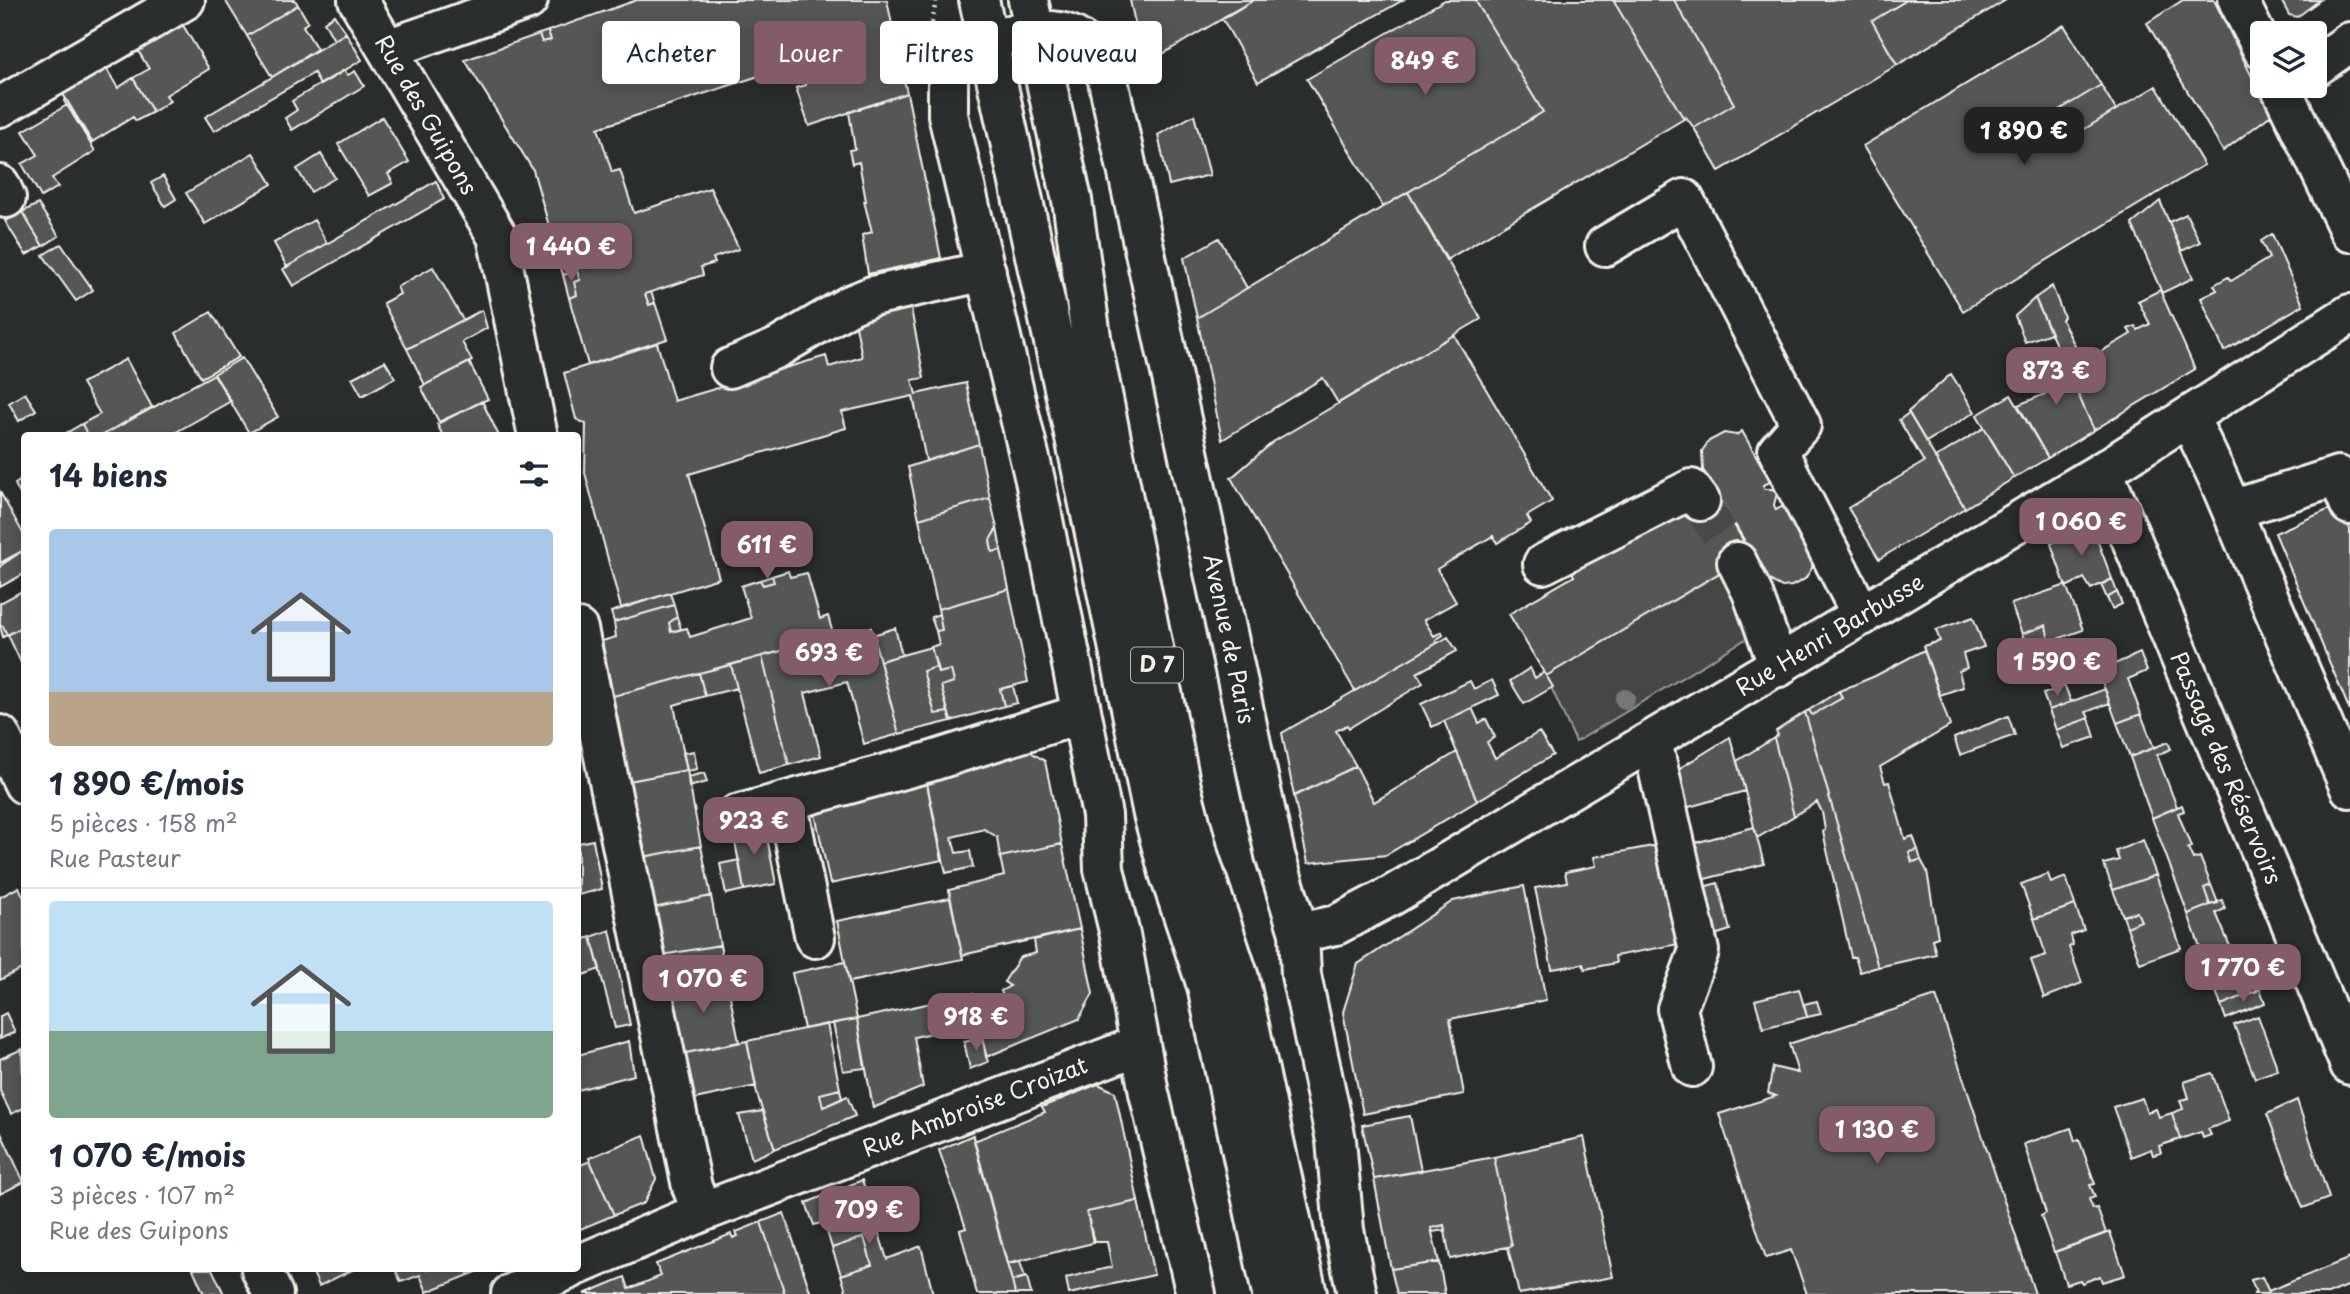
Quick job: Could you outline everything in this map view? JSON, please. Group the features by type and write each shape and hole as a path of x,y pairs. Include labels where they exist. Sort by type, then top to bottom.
{"main road":[{"path":"0,107 185,0"},
{"name":"Rue des Guipons","path":"358,0 497,236 537,432"},
{"path":"387,49 528,0"},
{"name":"D 7","path":"979,0 984,21"},
{"path":"2238,0 2250,24"},
{"path":"998,34 1031,15"},
{"name":"D 7","path":"1031,15 1072,200 1092,344 1181,787 1199,857 1239,978 1307,1294"},
{"name":"Avenue de Paris","path":"1031,15 1087,47 1107,76 1275,855 1299,933 1301,975 1336,1140 1344,1230 1357,1294"},
{"path":"2327,59 2350,42"},
{"path":"947,84 948,115 1035,480 1102,815 1104,869 1196,1294"},
{"name":"D 7","path":"997,84 1153,814 1169,873 1207,986 1272,1294"},
{"path":"2290,98 2350,232"},
{"path":"1605,246 1684,199 1801,425 1778,451 1862,616"},
{"path":"730,368 777,348 850,305 872,296 986,271"},
{"name":"Rue Henri Barbusse","path":"1299,933 1336,925 1347,919 1779,667 2103,471 2350,314"},
{"path":"2189,417 2232,510 2350,788"},
{"name":"Passage des Réservoirs","path":"2103,471 2350,1065"},
{"path":"2232,510 2338,476 2350,505"},
{"path":"1543,564 1690,489 1700,500"},
{"path":"1737,562 1752,592 1779,667"},
{"path":"581,644 692,1186 702,1212"},
{"path":"736,815 929,762 1081,714"},
{"path":"0,735 21,778"},
{"path":"1651,741 1699,951 1677,1009 1692,1067"},
{"path":"788,801 816,938"},
{"name":"Rue Ambroise Croizat","path":"581,1264 702,1212 1140,1045"},
{"path":"262,1272 272,1294"},
{"path":"511,1294 563,1272"}],"shaded area":[{"path":"1729,568 1757,632 1576,742 1546,676"}],"building":[{"path":"225,0 295,0 298,5 247,36"},
{"path":"637,0 887,0 891,21 880,21 880,84 905,84 907,93 809,126 796,88 806,84 866,84 866,21 754,21 754,78 740,82 740,21 602,21 602,84 734,84 598,128 612,172 620,170 634,213 710,188 739,249 713,258 715,263 701,267 703,275 645,294 649,305 655,303 667,339 588,365 569,298 577,295 574,282 580,280 577,271 563,275 533,170 465,60 539,34 542,42 551,40 548,31"},
{"path":"1130,0 1254,0 1162,54 1162,21 1135,21"},
{"path":"1254,0 1403,0 1258,82 1222,18"},
{"path":"1445,0 1475,0 1543,112 1383,207 1307,79"},
{"path":"1475,0 1613,0 1684,119 1446,260 1408,192 1543,112"},
{"path":"1613,0 1674,0 1734,104 1694,128 1686,117 1684,119"},
{"path":"1674,0 1907,0 1872,21 1897,65 1719,171 1694,128 1734,104"},
{"path":"1907,0 2006,0 1897,65 1872,21"},
{"path":"2183,0 2214,0 2250,73 2250,98 2263,98 2271,115 2223,151 2147,23"},
{"path":"2281,0 2320,0 2297,17 2289,15"},
{"path":"298,5 308,22 303,26 317,49 272,77 247,36"},
{"path":"334,15 346,33 334,40 324,22"},
{"path":"181,22 209,69 166,95 170,101 153,112 133,78 149,69 137,49"},
{"path":"2064,25 2101,85 2048,117 2063,142 2156,86 2204,165 1963,311 1863,146"},
{"path":"548,31 551,40 542,42 539,34"},
{"path":"346,33 362,60 320,85 314,73 214,131 205,117"},
{"path":"106,68 118,88 133,78 153,112 136,121 133,117 92,142 63,94"},
{"path":"344,70 348,75 355,71 364,86 292,130 285,118 297,110 292,101"},
{"path":"2101,85 2116,110 2063,142 2048,117"},
{"path":"907,93 941,258 868,274 862,235 872,232 864,201 859,162 852,164 849,150 855,149 849,112"},
{"path":"66,99 92,142 64,101"},
{"path":"67,105 95,151 52,178 58,187 41,197 22,164 38,155 23,131"},
{"path":"1194,115 1210,175 1169,185 1158,135"},
{"path":"382,117 409,162 388,174 393,183 369,196 338,144"},
{"path":"253,153 272,184 205,224 186,193"},
{"path":"321,154 335,178 311,192 297,169"},
{"path":"163,176 176,199 165,206 151,183"},
{"path":"436,181 444,199 293,286 283,269"},
{"path":"1408,192 1481,319 1338,403 1323,378 1222,440 1197,318"},
{"path":"2160,201 2193,278 2162,293 2132,224"},
{"path":"38,204 59,236 43,246 22,212"},
{"path":"22,212 43,246 26,255 5,221"},
{"path":"2186,214 2200,242 2182,251 2169,222"},
{"path":"314,220 327,243 287,267 274,243"},
{"path":"2272,234 2303,305 2224,351 2201,298 2217,290 2214,285 2228,277 2231,281 2269,258 2261,241"},
{"path":"1219,238 1247,288 1197,318 1184,258"},
{"path":"61,244 93,290 76,301 43,255"},
{"path":"433,267 463,320 407,349 383,303 400,294 397,287"},
{"path":"577,271 580,280 574,282 577,295 569,298 563,275"},
{"path":"2052,286 2064,317 2062,320 2083,362 2131,334 2128,329 2135,326 2138,330 2150,324 2138,301 2160,290 2195,369 2094,430 2035,298"},
{"path":"651,292 655,303 649,305 645,294"},
{"path":"909,298 924,378 912,380 916,394 966,383 979,444 926,461 913,396 842,412 846,428 689,474 719,578 621,608 585,473 586,424 576,419 564,373 657,343 674,401 826,356 829,367 862,357 853,310"},
{"path":"2035,298 2051,333 2025,342 2015,316"},
{"path":"482,310 487,328 462,342 472,361 425,385 407,349"},
{"path":"211,312 239,357 201,378 176,333"},
{"path":"1454,335 1552,501 1527,516 1531,523 1497,543 1493,536 1437,569 1456,602 1424,620 1434,636 1442,632 1443,635 1436,640 1437,643 1355,691 1231,478 1273,442"},
{"path":"2058,349 2094,430 2048,458 2018,405 2045,394 2031,358"},
{"path":"242,358 278,417 248,432 214,374"},
{"path":"126,359 152,407 108,432 86,432 82,424 100,414 82,383"},
{"path":"385,361 395,378 362,396 352,378"},
{"path":"469,362 488,399 439,422 421,387"},
{"path":"214,374 231,401 176,432 108,432"},
{"path":"1951,374 1975,412 1926,442 1908,412"},
{"path":"25,393 36,410 19,421 9,403"},
{"path":"2011,395 2048,458 2014,478 1977,415"},
{"path":"482,401 497,432 441,432 437,424"},
{"path":"1909,413 1965,508 1879,559 1848,508 1924,462 1899,420"},
{"path":"82,424 86,432 68,432"},
{"path":"1984,428 2014,478 1965,508 1935,458"},
{"path":"1742,431 1771,482 1763,485 1765,489 1772,489 1777,493 1774,505 1776,510 1785,505 1813,556 1812,568 1805,579 1792,586 1782,587 1767,579 1703,470 1702,451 1709,441 1724,433 1736,435"},
{"path":"979,444 990,498 919,519 908,467"},
{"path":"21,480 21,496 15,484"},
{"path":"0,492 21,530 21,552 0,563"},
{"path":"1715,492 1751,554 1546,676 1509,614 1574,576 1569,565 1620,535 1626,544"},
{"path":"990,498 997,528 990,540 992,552 1001,550 1009,589 938,609 919,519"},
{"path":"2339,505 2350,529 2350,711 2275,533"},
{"path":"2090,521 2112,579 2091,589 2084,578 2066,587 2051,544"},
{"path":"997,528 1001,550 992,552 990,540"},
{"path":"21,552 21,576 0,587 0,566"},
{"path":"788,571 790,577 807,573 820,619 828,616 834,637 613,696 602,641 616,637 614,622 674,605 677,617 669,623 671,632 687,628 690,637 751,618 741,586 760,580 763,585 774,582 772,576"},
{"path":"772,576 774,582 763,585 760,580"},
{"path":"2112,579 2117,592 2107,598 2101,585"},
{"path":"2066,585 2083,630 2049,642 2046,625 2022,634 2011,604"},
{"path":"1009,589 1028,682 1000,689 1004,706 951,721 941,686 954,682 951,670 938,673 931,647 939,644 936,631 942,630 938,609"},
{"path":"21,592 21,628 7,635 3,626 0,626 0,603"},
{"path":"2117,592 2122,604 2112,609 2107,598"},
{"path":"670,593 674,605 614,622 611,612"},
{"path":"939,614 942,630 936,631 931,617"},
{"path":"677,617 681,629 671,632 669,623"},
{"path":"1973,617 1984,647 1963,654 1967,668 1959,671 1963,687 1940,695 1923,646 1940,641 1936,630"},
{"path":"2046,625 2049,642 2028,651 2022,634"},
{"path":"0,626 3,626 7,635 3,637"},
{"path":"21,628 21,663 8,635"},
{"path":"871,628 899,734 864,744 847,682 805,693 821,756 789,765 762,656"},
{"path":"895,628 902,655 880,661 873,635"},
{"path":"1448,637 1457,651 1417,673 1423,683 1349,728 1347,725 1336,731 1356,766 1294,796 1282,733"},
{"path":"931,647 937,667 923,671 935,714 948,712 951,721 899,734 880,661"},
{"path":"1924,650 1950,726 1880,767 1885,783 1889,782 1905,839 1913,836 1918,850 1909,852 1912,862 1921,860 1927,871 1938,937 1932,939 1936,954 1878,967 1805,712 1809,710 1812,715 1842,698 1839,691 1875,676"},
{"path":"2140,653 2147,671 2128,679 2141,714 2117,723 2098,671"},
{"path":"762,656 789,765 759,773 731,665"},
{"path":"731,665 737,688 705,696 699,673"},
{"path":"937,667 938,673 951,670 954,682 941,686 948,712 935,714 923,671"},
{"path":"1530,668 1535,678 1544,672 1553,687 1524,704 1510,681"},
{"path":"699,673 705,696 674,705 687,770 629,781 613,696"},
{"path":"1492,680 1499,695 1432,727 1421,704 1470,681 1474,689"},
{"path":"1013,686 1017,703 1004,706 1000,689"},
{"path":"2065,686 2071,702 2049,710 2043,694"},
{"path":"2105,689 2110,703 2086,712 2089,718 2056,730 2049,710"},
{"path":"1839,691 1842,698 1812,715 1809,710"},
{"path":"1472,708 1479,723 1486,719 1495,737 1487,742 1495,758 1539,732 1553,755 1477,801 1444,721"},
{"path":"1805,712 1878,967 1860,972 1855,957 1851,957 1823,832 1822,812 1817,802 1794,816 1774,738 1778,735 1776,731"},
{"path":"2141,714 2154,748 2130,757 2117,723"},
{"path":"2008,716 2015,735 1960,755 1954,738"},
{"path":"2089,718 2095,737 2063,748 2056,730"},
{"path":"1730,737 1745,791 1682,809 1672,773"},
{"path":"1774,738 1794,816 1757,838 1737,761"},
{"path":"2168,742 2171,749 2157,755 2177,807 2152,818 2130,757"},
{"path":"694,751 697,769 687,771 683,753"},
{"path":"1029,751 1045,761 1062,844 1000,857 997,837 984,829 952,837 956,853 970,851 973,867 946,873 926,779"},
{"path":"1457,752 1477,801 1386,855 1308,863 1294,796 1356,766 1374,802"},
{"path":"687,770 701,846 643,857 629,781"},
{"path":"704,773 707,782 689,787 688,777"},
{"path":"926,779 942,860 830,884 814,809"},
{"path":"2182,805 2184,811 2178,813 2191,847 2188,848 2193,859 2200,857 2211,885 2204,888 2210,905 2188,914 2152,818"},
{"path":"764,822 776,884 744,890 733,831"},
{"path":"1754,827 1764,864 1701,880 1691,844"},
{"path":"593,840 602,889 581,894 581,842"},
{"path":"2143,840 2156,875 2113,890 2104,864 2119,860 2116,851"},
{"path":"1062,844 1080,929 962,955 949,890 1004,876 1000,857"},
{"path":"1658,845 1679,944 1615,956 1616,963 1585,969 1583,964 1552,969 1535,888 1567,882 1565,872 1596,866 1594,857"},
{"path":"701,846 711,896 653,908 643,857"},
{"path":"1918,850 1921,860 1912,862 1909,852"},
{"path":"739,860 744,890 726,894 720,864"},
{"path":"2048,874 2051,883 2066,877 2075,905 2034,919 2021,884"},
{"path":"2156,875 2181,948 2140,963 2127,927 2141,921 2137,912 2123,916 2113,890"},
{"path":"1718,883 1730,930 1715,935 1703,887"},
{"path":"2211,885 2218,903 2210,905 2204,888"},
{"path":"1524,886 1546,1000 1450,1019 1464,1094 1363,1114 1343,1012 1358,964 1453,901"},
{"path":"19,887 21,891 21,970 0,980 0,897"},
{"path":"711,896 720,945 662,955 653,908"},
{"path":"950,898 963,959 849,982 837,921"},
{"path":"2222,900 2225,909 2216,913 2237,963 2245,960 2257,991 2221,1005 2188,914"},
{"path":"2075,905 2084,930 2071,935 2073,945 2069,947 2082,983 2044,998 2031,960 2046,955 2034,919"},
{"path":"2137,912 2141,921 2127,927 2123,916"},
{"path":"1080,929 1093,994 1079,1019 986,1057 976,1000 984,998 986,1003 1003,996 1001,991 1010,986 1004,982 1020,957 1036,953 1034,940"},
{"path":"610,930 630,1025 615,1028 591,937"},
{"path":"591,937 600,969 581,976 581,940"},
{"path":"720,945 726,976 668,987 662,955"},
{"path":"845,962 857,1019 804,1029 792,973"},
{"path":"726,976 739,1042 681,1054 668,987"},
{"path":"1799,989 1807,1017 1763,1028 1755,1000"},
{"path":"2260,989 2265,1003 2226,1019 2221,1005"},
{"path":"973,994 981,1030 974,1032 972,1024 914,1037 923,1087 873,1108 857,1019"},
{"path":"1936,996 2035,1294 1807,1294 1791,1250 1766,1258 1719,1114 1776,1096 1768,1093 1773,1067 1798,1073 1789,1044"},
{"path":"1817,1001 1821,1014 1807,1017 1804,1004"},
{"path":"6,1013 15,1032 0,1039 0,1016"},
{"path":"2258,1016 2278,1070 2255,1078 2234,1025"},
{"path":"857,1019 865,1068 843,1071 833,1023"},
{"path":"827,1024 840,1089 820,1094 823,1107 847,1096 855,1116 775,1149 757,1094 747,1041"},
{"path":"982,1038 988,1062 970,1069 964,1042"},
{"path":"629,1041 634,1075 581,1089 581,1054"},
{"path":"747,1041 756,1086 690,1100 681,1054"},
{"path":"21,1049 21,1109 11,1114 0,1091 0,1059"},
{"path":"2212,1073 2229,1121 2208,1129 2211,1135 2203,1138 2201,1132 2180,1139 2172,1113 2183,1109 2180,1100 2189,1098 2184,1082"},
{"path":"1098,1084 1115,1092 1138,1201 1087,1212 1093,1243 1007,1264 974,1141 1045,1112 1042,1107"},
{"path":"840,1089 842,1099 823,1107 820,1094"},
{"path":"2142,1098 2147,1112 2156,1109 2159,1117 2172,1113 2180,1139 2159,1146 2161,1153 2153,1155 2151,1149 2131,1157 2113,1107"},
{"path":"2297,1100 2329,1198 2303,1208 2267,1114"},
{"path":"763,1111 775,1149 752,1159 739,1115"},
{"path":"1410,1116 1421,1171 1374,1179 1362,1125"},
{"path":"2071,1128 2075,1141 2079,1139 2095,1184 2090,1185 2095,1197 2089,1199 2093,1209 2097,1208 2106,1233 2054,1252 2041,1216 2046,1213 2024,1144"},
{"path":"0,1131 21,1176 21,1184 0,1194"},
{"path":"644,1135 656,1179 644,1203 614,1215 589,1158"},
{"path":"973,1135 1015,1294 977,1294 960,1230 966,1228 939,1150"},
{"path":"1584,1137 1613,1277 1519,1294 1508,1248 1512,1246 1494,1157"},
{"path":"1494,1157 1512,1246 1450,1259 1444,1225 1431,1228 1439,1262 1391,1269 1374,1179"},
{"path":"590,1161 614,1215 581,1229 581,1165"},
{"path":"862,1180 887,1259 921,1246 933,1294 847,1294 841,1275 872,1265 864,1237 832,1248 824,1222 814,1225 806,1203"},
{"path":"1138,1201 1154,1275 1069,1294 1066,1278 1112,1267 1107,1242 1094,1242 1087,1212"},
{"path":"784,1213 811,1294 785,1294 761,1222"},
{"path":"761,1222 785,1294 584,1294 625,1277 629,1289 661,1276 656,1264 731,1234 733,1238 738,1236 736,1232"},
{"path":"1444,1225 1445,1230 1433,1232 1431,1228"},
{"path":"2110,1232 2125,1275 2102,1282 2100,1276 2082,1283 2080,1280 2066,1284 2055,1252"},
{"path":"864,1237 872,1265 841,1275 832,1248"},
{"path":"2350,1258 2350,1285 2328,1294 2270,1294 2268,1291"},
{"path":"1020,1262 1025,1277 1012,1281 1007,1264"},
{"path":"1439,1262 1445,1294 1397,1294 1391,1269"},
{"path":"194,1272 213,1272 224,1294 204,1294"},
{"path":"312,1272 348,1272 319,1286"},
{"path":"396,1272 468,1272 469,1275 427,1292 420,1275 401,1282"},
{"path":"1027,1277 1031,1294 1015,1294 1012,1281"},
{"path":"2262,1277 2270,1294 2253,1294 2256,1293 2251,1280"}],"tunnel":[{"path":"1700,501 1737,562"}]}
